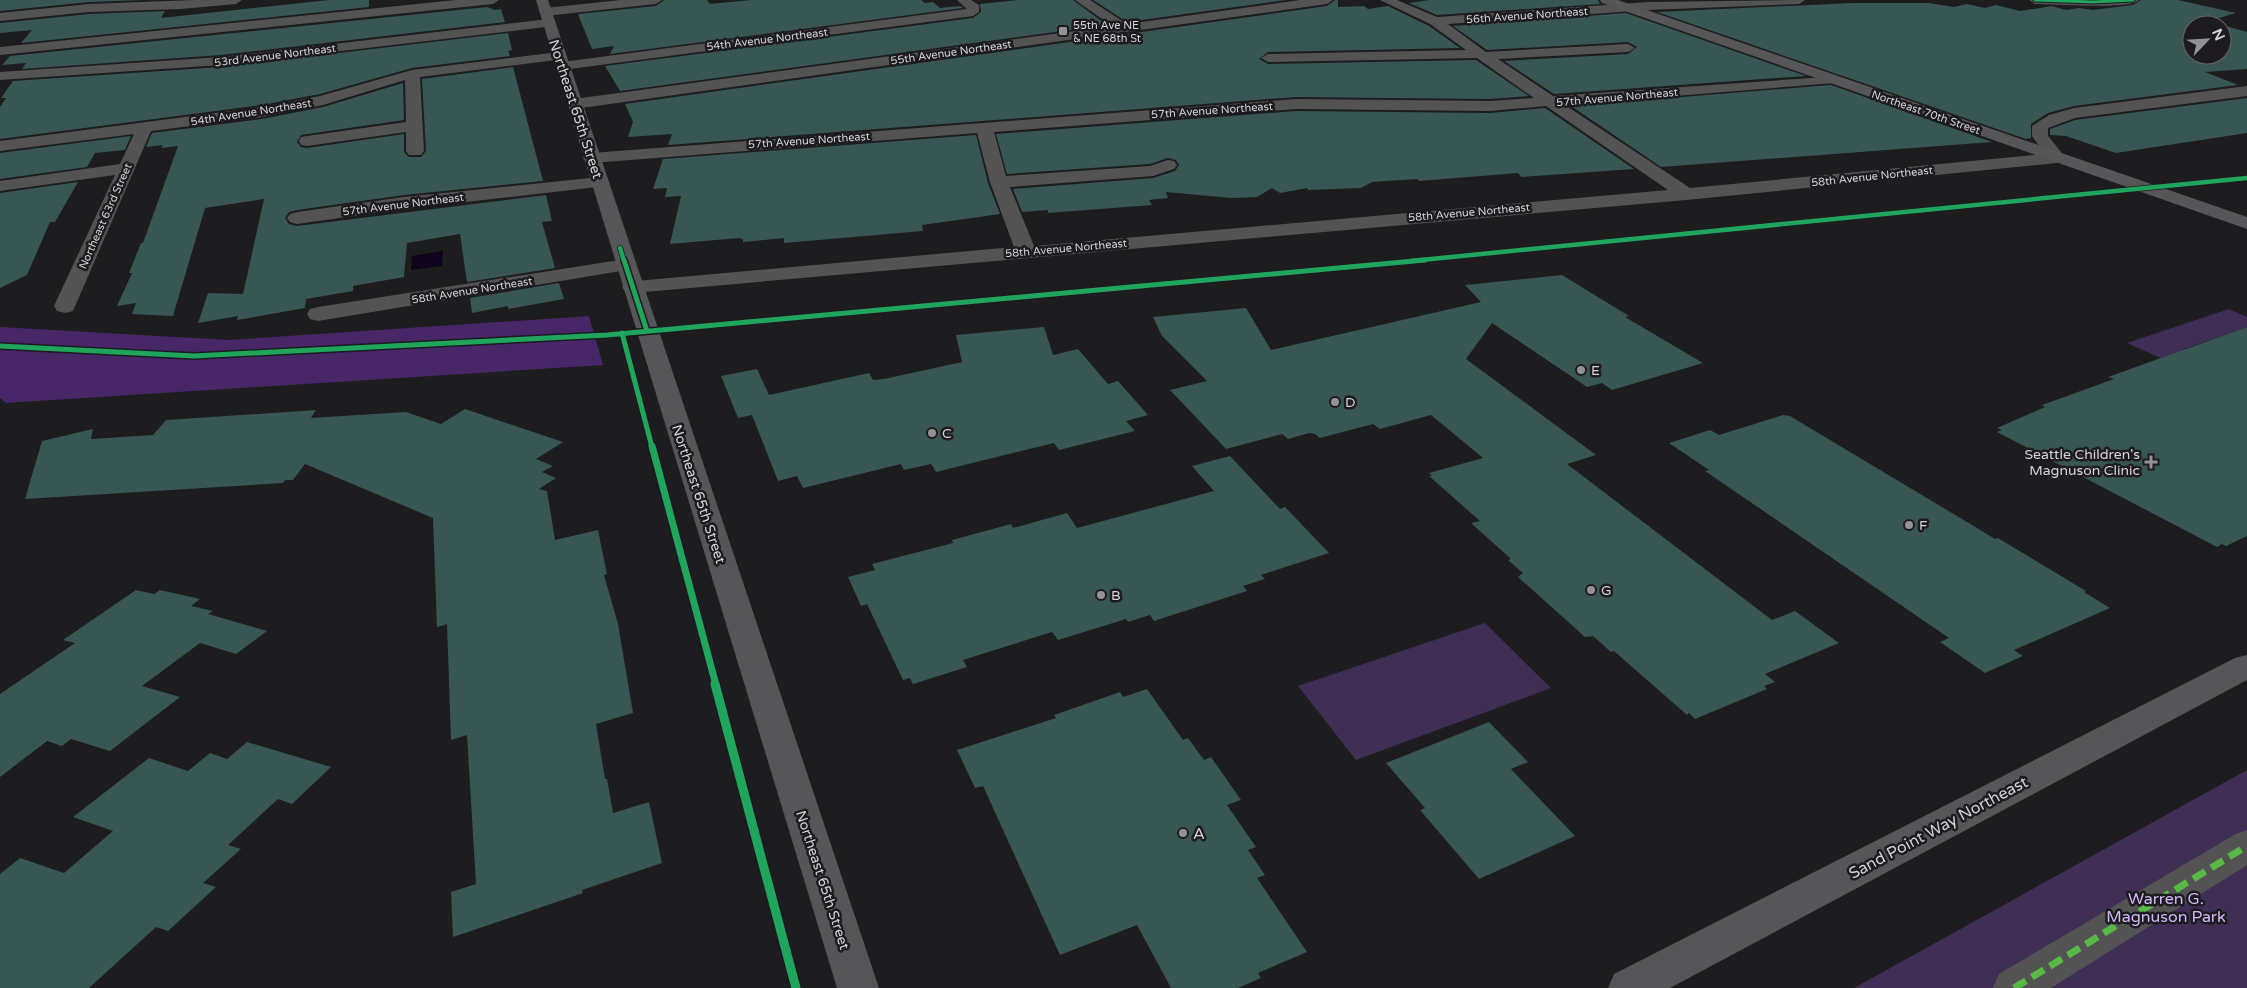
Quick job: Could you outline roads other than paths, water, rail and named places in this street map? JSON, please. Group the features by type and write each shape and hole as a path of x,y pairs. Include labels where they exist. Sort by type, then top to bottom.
{"main road":[{"name":"Northeast 70th Street","path":"1606,0 2246,222"},
{"name":"Northeast 65th Street","path":"545,12 858,988"},
{"name":"Sand Point Way Northeast","path":"1629,988 2247,666"}],"street":[{"path":"0,17 89,8 181,5 236,0"},
{"path":"0,51 493,0"},
{"name":"53rd Avenue Northeast","path":"0,76 221,62 545,12 656,0"},
{"name":"54th Avenue Northeast","path":"0,146 297,106 412,74 560,61 971,13 975,9 963,0"},
{"path":"1081,0 1125,28"},
{"name":"55th Avenue Northeast","path":"574,104 1327,0"},
{"path":"1386,0 1435,21 1481,55 1686,194"},
{"name":"56th Avenue Northeast","path":"1435,21 1629,8 1799,0"},
{"path":"2035,0 2133,0"},
{"path":"1268,58 1481,55 1628,48"},
{"path":"412,74 416,151"},
{"name":"57th Avenue Northeast","path":"592,158 1296,104 1490,106 1834,79"},
{"path":"2057,158 2040,136 2040,126 2055,118 2074,113 2247,91"},
{"path":"307,141 414,126"},
{"name":"Northeast 63rd Street","path":"65,306 145,127"},
{"path":"984,127 999,182 1026,252"},
{"name":"58th Avenue Northeast","path":"633,287 1686,194 2057,158"},
{"path":"999,182 1153,170 1168,165"},
{"path":"0,186 127,168"},
{"name":"57th Avenue Northeast","path":"297,218 404,203 600,182"},
{"name":"58th Avenue Northeast","path":"318,314 626,265"},
{"path":"2014,988 2247,846"}],"place":[{"name":"55th Ave NE & NE 68th St","path":"1063,31"},
{"name":"E","path":"1581,370"},
{"name":"D","path":"1335,402"},
{"name":"C","path":"932,433"},
{"name":"Seattle Children's Magnuson Clinic","path":"2151,462"},
{"name":"F","path":"1909,525"},
{"name":"G","path":"1591,590"},
{"name":"B","path":"1101,595"},
{"name":"A","path":"1183,833"}],"park label":[{"name":"Warren G. Magnuson Park","path":"2166,907"}]}
